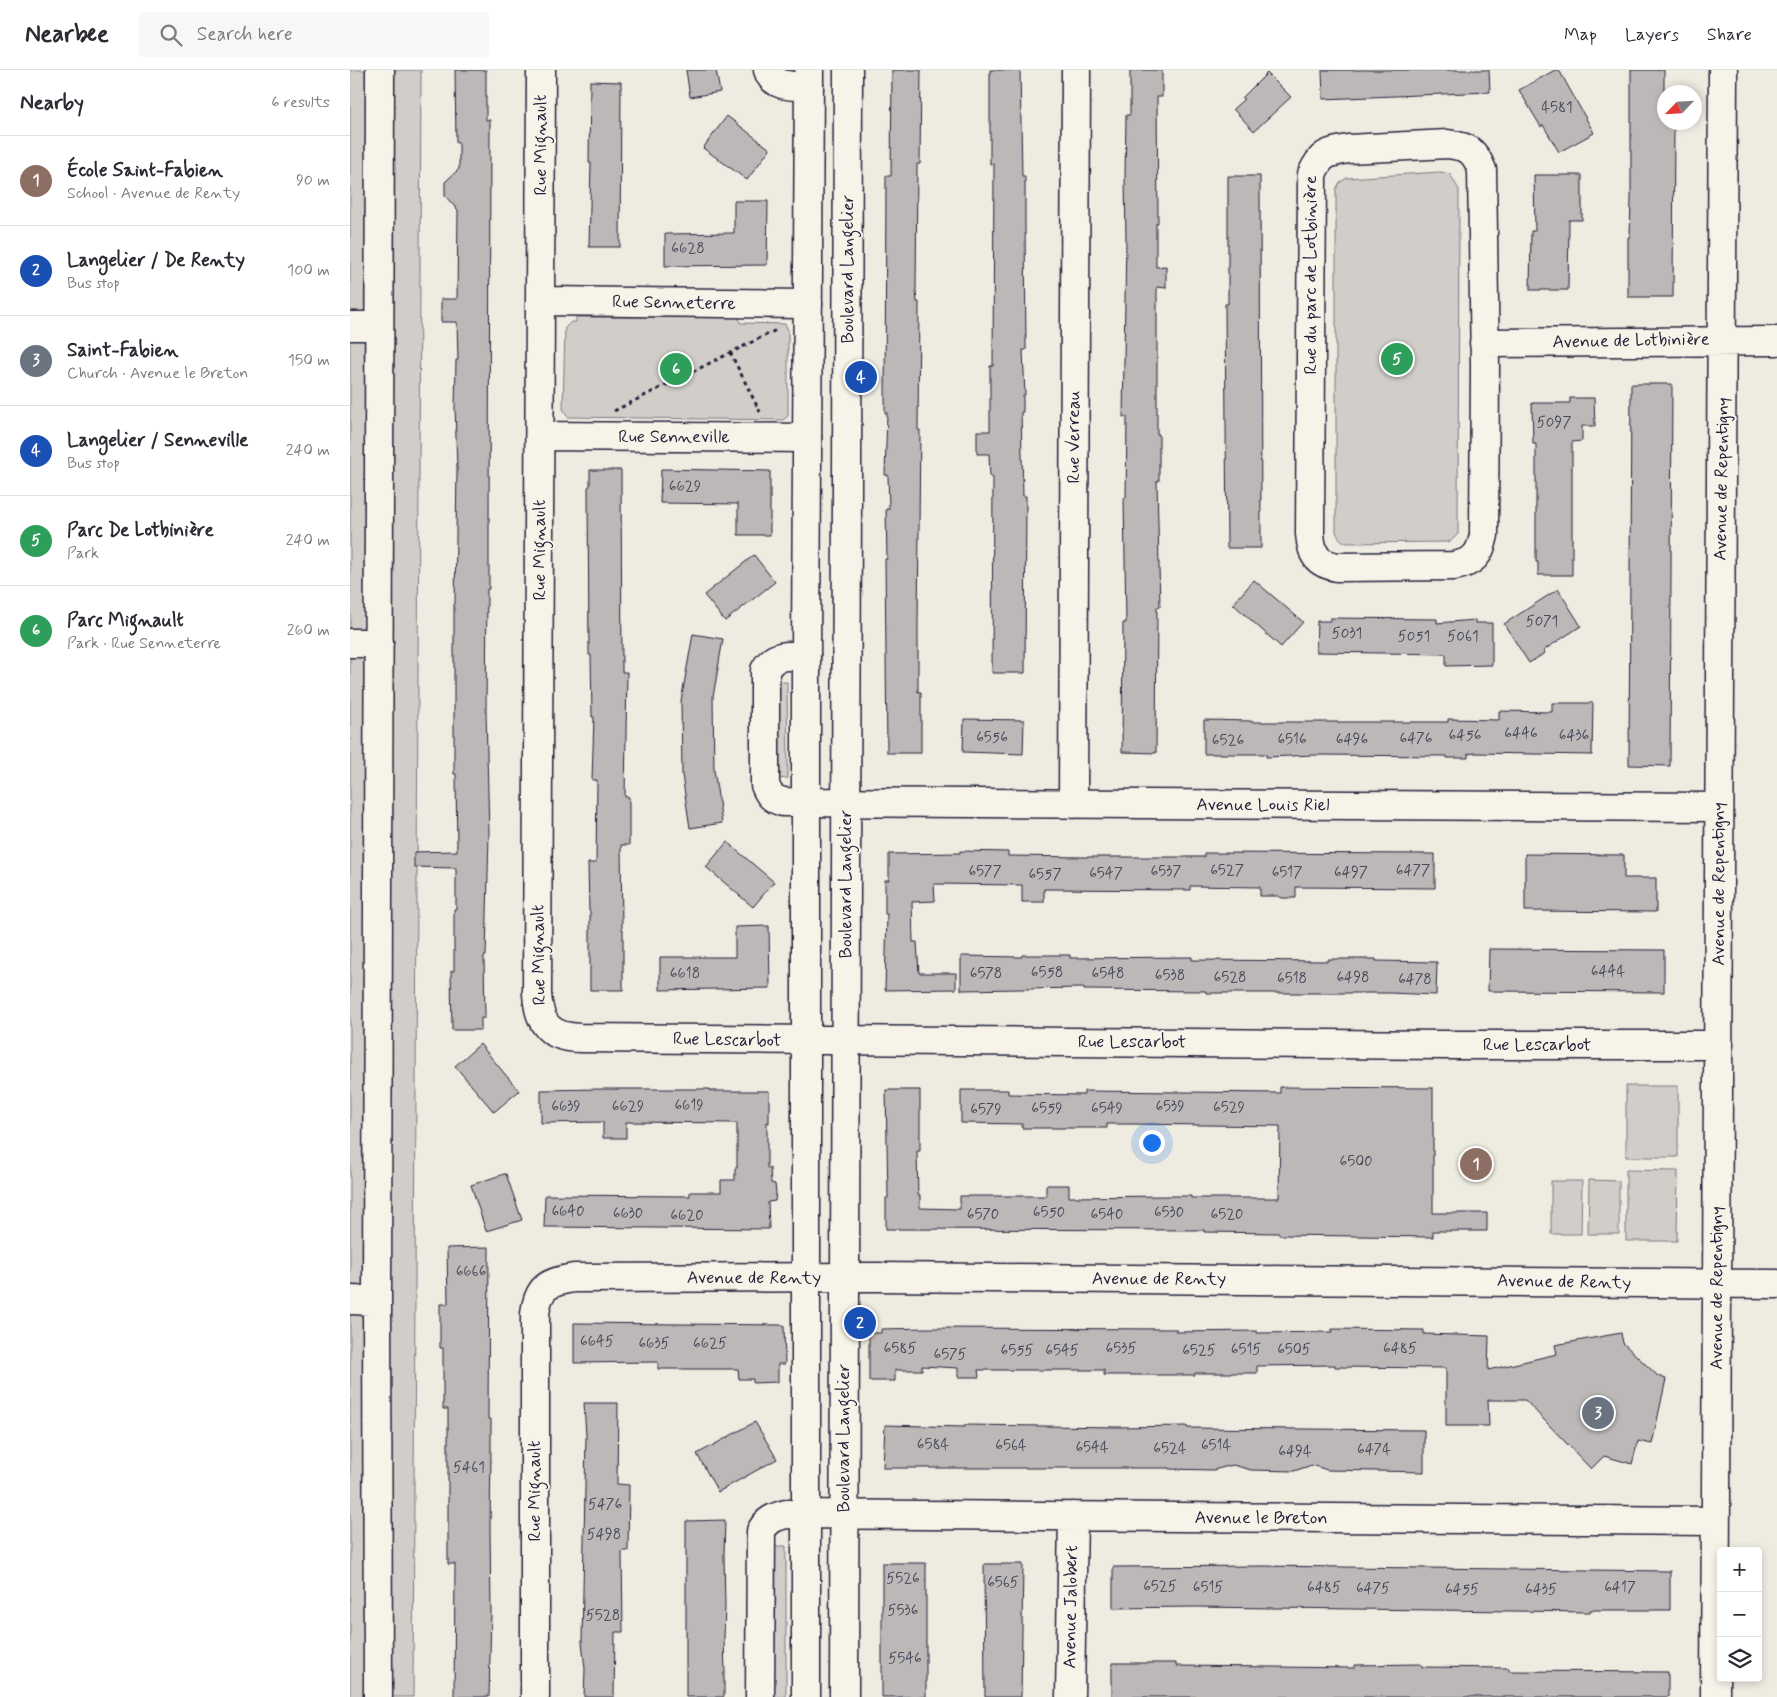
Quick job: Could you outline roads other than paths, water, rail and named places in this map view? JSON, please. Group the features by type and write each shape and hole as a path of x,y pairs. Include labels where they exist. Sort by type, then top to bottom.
{"street":[{"path":"378,1697 380,70"},
{"name":"Rue Mignault","path":"541,70 537,994 541,1017 548,1028"},
{"path":"768,70 774,80 781,84 809,78 806,656 806,1697"},
{"name":"Boulevard Langelier","path":"844,1697 848,70"},
{"name":"Rue Verreau","path":"1073,804 1076,70"},
{"name":"Avenue de Repentigny","path":"1716,1697 1716,1284 1719,1045 1723,70"},
{"name":"Rue du parc de Lotbinière","path":"1448,144 1464,146 1476,155 1482,170 1483,179 1484,343 1484,535 1481,549 1474,558 1464,564 1454,566 1337,567 1326,565 1317,558 1311,547 1310,534 1310,192 1312,174 1319,159 1332,152 1348,149 1448,144"},
{"name":"Rue Senneterre","path":"540,301 808,304"},
{"path":"350,326 379,326"},
{"name":"Avenue de Lotbinière","path":"1484,343 1777,341"},
{"name":"Rue Senneville","path":"540,436 807,438"},
{"path":"350,643 379,643"},
{"name":"Avenue Louis Riel","path":"806,656 776,658 769,662 765,670 765,784 774,800 783,802 1719,807"},
{"name":"Rue Lescarbot","path":"548,1028 556,1034 566,1037 807,1041 1719,1045"},
{"name":"Avenue de Renty","path":"544,1288 551,1283 574,1278 807,1277 1777,1284"},
{"name":"Rue Mignault","path":"535,1697 535,1314 539,1295 544,1288"},
{"path":"350,1300 377,1301"},
{"path":"760,1697 761,1531 766,1522 774,1517 786,1514 806,1514"},
{"name":"Avenue le Breton","path":"806,1514 1715,1521"},
{"name":"Avenue Jalobert","path":"1070,1697 1073,1516"}],"place":[{"name":"Parc De Lotbinière","path":"1397,359"},
{"name":"Parc Mignault","path":"676,369"},
{"name":"Langelier / Senneville","path":"861,377"},
{"name":"École Saint-Fabien","path":"1476,1164"},
{"name":"Langelier / De Renty","path":"860,1323"},
{"name":"Saint-Fabien","path":"1598,1413"}]}
